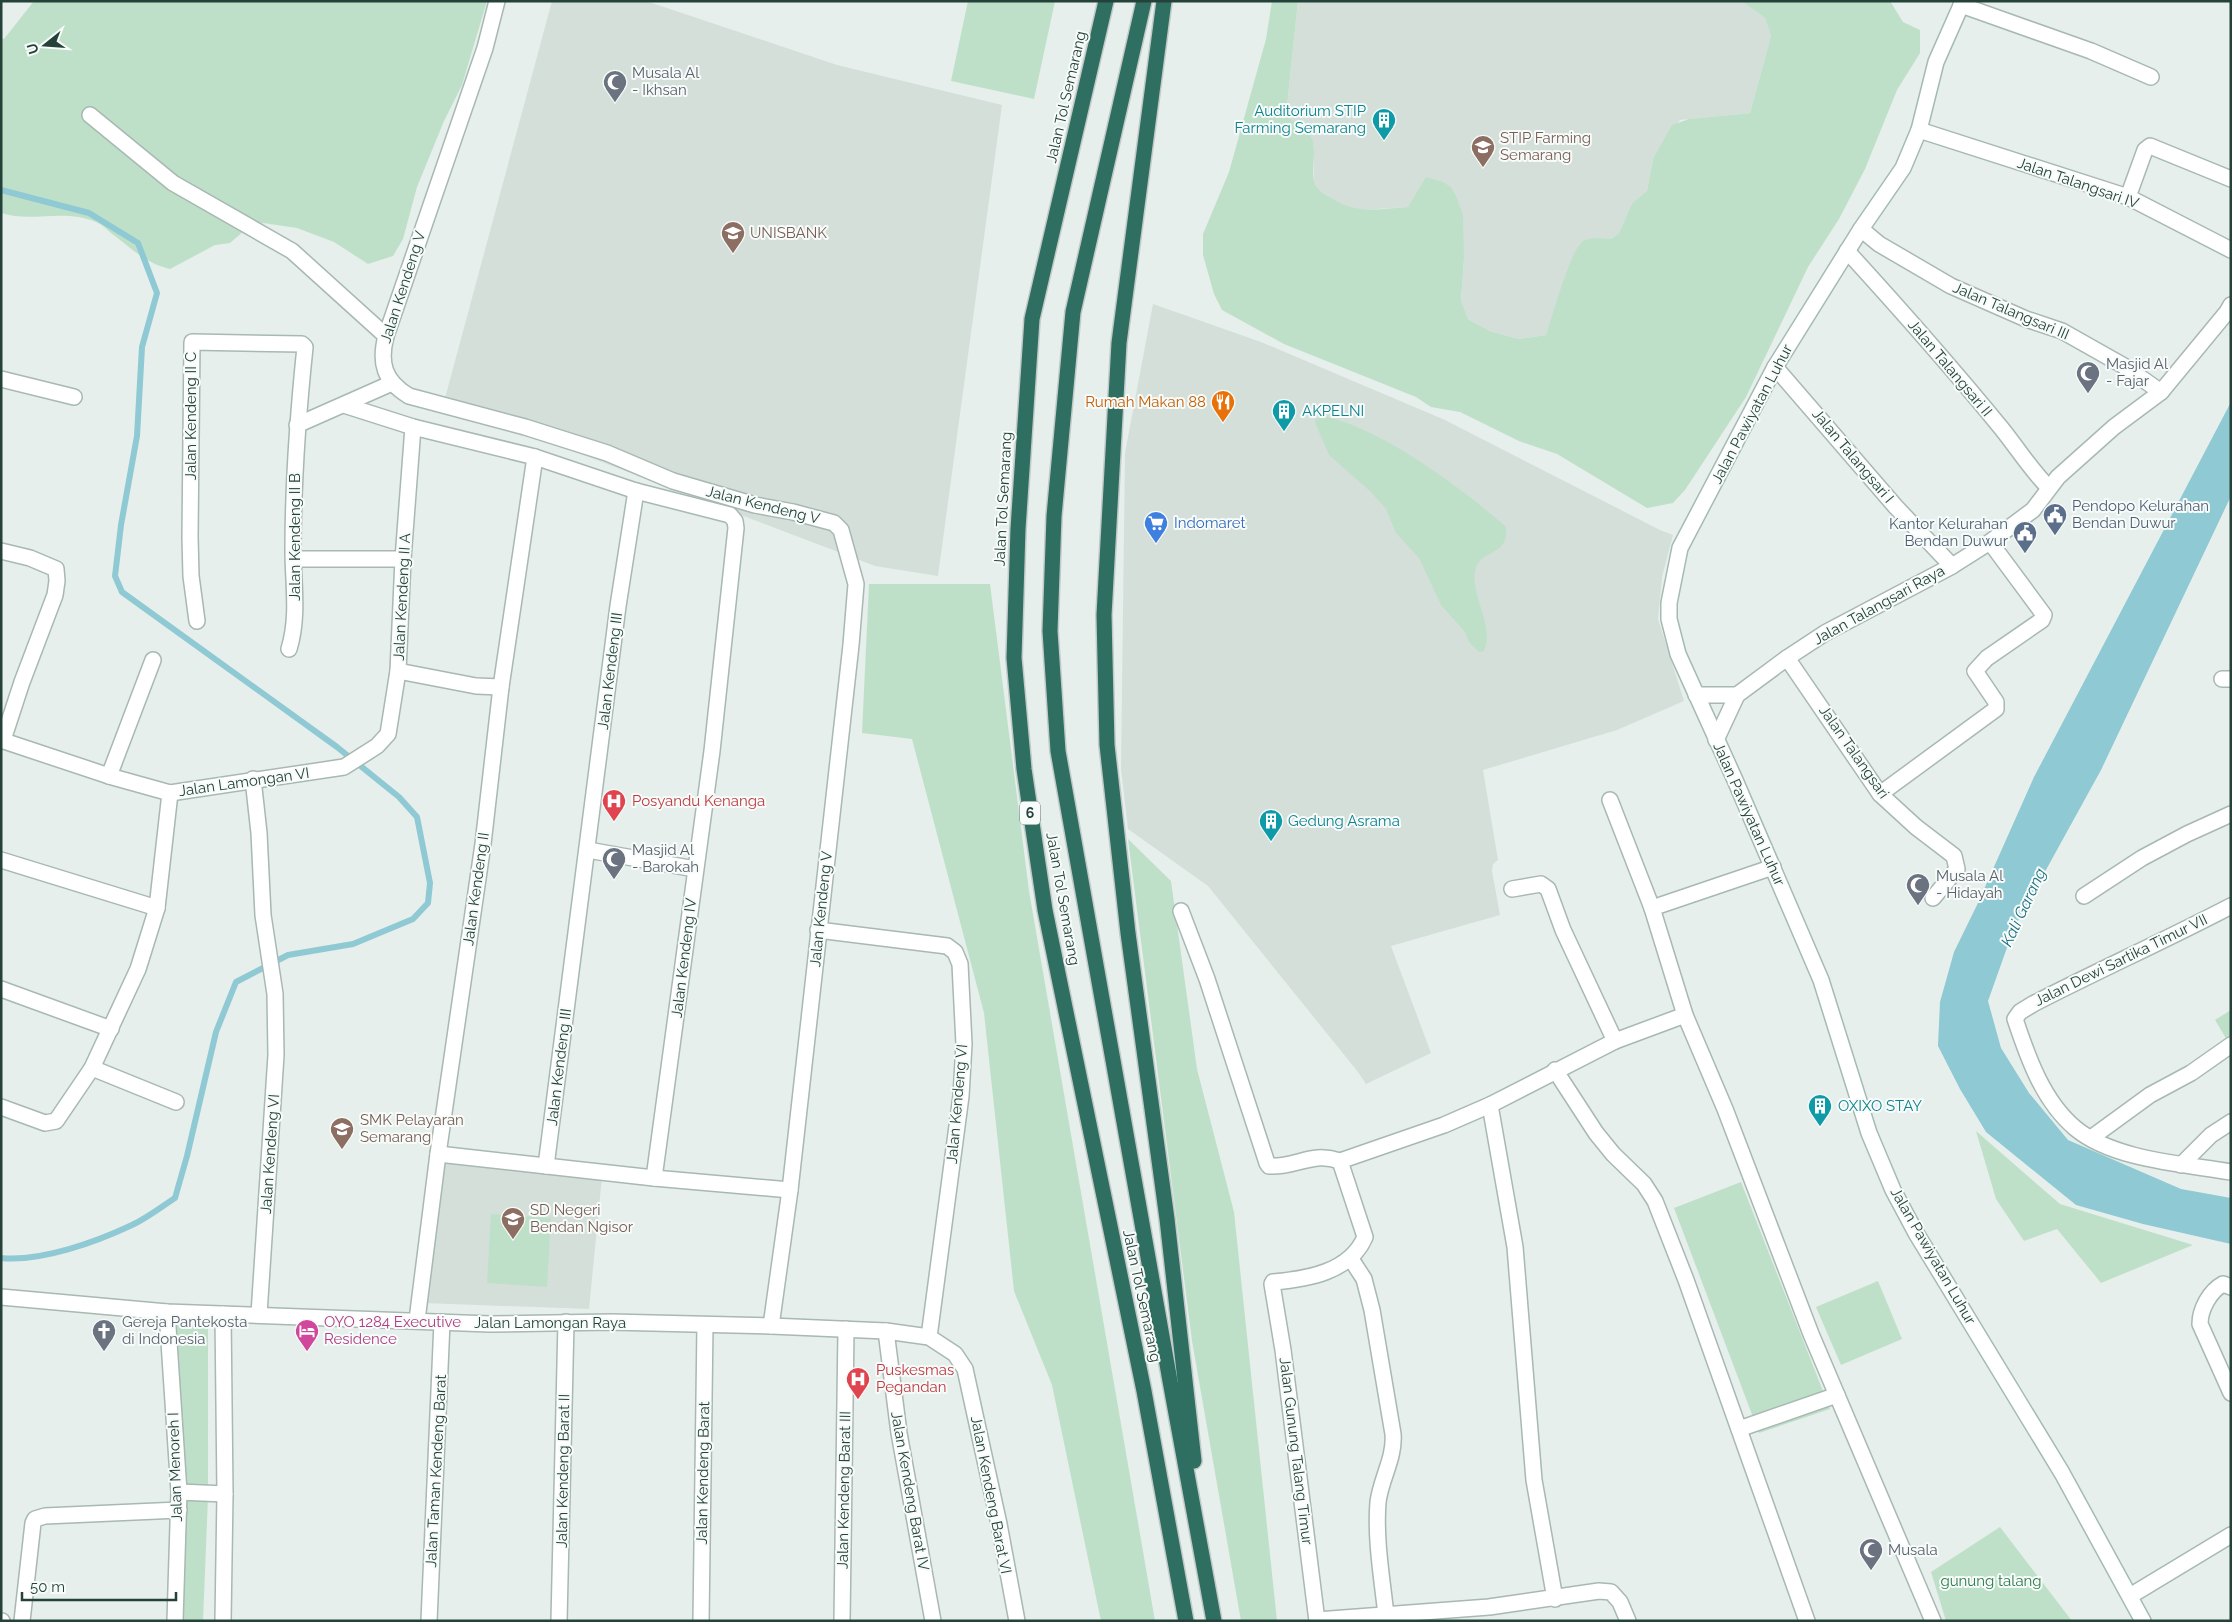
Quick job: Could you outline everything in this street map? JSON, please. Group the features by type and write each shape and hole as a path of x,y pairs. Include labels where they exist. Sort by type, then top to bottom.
{"highway":[{"name":"Jalan Tol Semarang","path":"1106,1 1032,319 1018,529 1014,658 1024,769 1045,910 1144,1391 1186,1621"},
{"name":"Jalan Tol Semarang","path":"1144,1 1073,312 1054,516 1050,631 1058,751 1214,1621"},
{"path":"1164,1 1120,343 1104,615 1107,745 1125,903 1167,1219 1198,1498 1203,1560"}],"street":[{"name":"Jalan Kendeng V","path":"497,1 485,48 386,336 382,352 385,371 392,383 398,390 409,396 526,428 607,453 673,481 755,505 793,512 834,523 841,530 856,584 790,1190 771,1326"},
{"path":"1962,3 2091,51 2151,76"},
{"name":"Jalan Pawiyatan Luhur","path":"1962,3 1936,62 1919,130 1903,168 1853,241 1775,367 1680,548 1669,603 1669,619 1678,654 1821,980 1869,1133 1894,1190 1916,1233 2062,1473 2143,1621"},
{"path":"90,116 173,183 292,251 386,336"},
{"name":"Jalan Talangsari IV","path":"1919,130 2128,197 2231,250"},
{"path":"2128,197 2145,150 2153,147 2231,179"},
{"name":"Jalan Talangsari III","path":"1853,241 1879,244 1951,286 2026,319 2062,331 2124,366 2161,392"},
{"name":"Jalan Talangsari II","path":"1853,241 1914,326 2003,430 2036,474 2054,482"},
{"name":"Jalan Talangsari Raya","path":"1716,740 1737,694 1825,633 1952,566 1990,542 2033,510 2054,482 2079,458 2161,392 2231,305"},
{"name":"Jalan Kendeng II C","path":"197,621 191,576 190,537 192,342 303,345 297,425"},
{"name":"Jalan Talangsari I","path":"1775,367 1889,499 1952,566"},
{"path":"1,379 74,397"},
{"path":"297,425 392,383"},
{"path":"344,405 413,427 535,457 636,491"},
{"name":"Jalan Kendeng II B","path":"289,649 295,629 294,558 297,425"},
{"name":"Jalan Kendeng II A","path":"344,767 364,756 388,734 398,671 402,560 413,427"},
{"name":"Jalan Kendeng II","path":"417,1320 438,1154 483,844 501,687 535,457"},
{"name":"Jalan Kendeng IV","path":"636,491 730,515 735,521 736,528 712,751 654,1178"},
{"name":"Jalan Kendeng III","path":"546,1166 618,606 636,491"},
{"path":"1880,794 1996,709 1996,702 1975,671 1987,658 2042,620 2044,615 1990,542"},
{"path":"1,551 30,558 56,569 55,595 24,673 2,740"},
{"path":"294,558 402,560"},
{"name":"Jalan Talangsari","path":"1787,658 1880,794 1916,827 1954,856 1957,869 1933,898"},
{"path":"109,776 153,660"},
{"path":"398,671 476,686 501,687"},
{"path":"1696,695 1737,694"},
{"name":"Jalan Lamongan VI","path":"2,740 109,776 170,793 253,779 344,767"},
{"name":"Jalan Kendeng VI","path":"253,779 259,833 263,915 275,994 276,1055 259,1314"},
{"path":"1,1106 45,1123 56,1121 63,1114 92,1068 138,970 158,908 170,793"},
{"path":"1610,800 1652,908 1685,1015 1725,1109 1811,1334 1932,1621"},
{"path":"2084,896 2142,858 2187,834 2231,814"},
{"path":"588,850 695,869"},
{"path":"1,860 158,908"},
{"path":"1652,908 1772,867"},
{"path":"1512,889 1541,884 1548,889 1563,930 1614,1040"},
{"name":"Jalan Dewi Sartika Timur VII","path":"2091,1138 2075,1128 2051,1101 2024,1046 2015,1019 2020,1012 2033,1004 2142,949 2182,932 2231,906"},
{"path":"1181,911 1207,980 1266,1163 1269,1166 1322,1156 1340,1161 1444,1125 1490,1105 1614,1040 1685,1015"},
{"name":"Jalan Kendeng VI","path":"818,930 948,946 955,952 960,964 964,1044 961,1096 929,1337"},
{"path":"1,989 111,1029"},
{"path":"2231,1046 2191,1073 2150,1095 2091,1138 2110,1147 2158,1161 2231,1172"},
{"path":"92,1068 176,1102"},
{"path":"1555,1070 1596,1133 1613,1154 1649,1190 1655,1201 1686,1280 1808,1621"},
{"path":"1490,1105 1515,1247 1534,1480 1555,1599"},
{"path":"2181,1165 2211,1135 2231,1122"},
{"path":"438,1154 654,1178 790,1190"},
{"path":"1340,1161 1365,1237 1361,1248 1351,1259 1364,1279 1372,1310 1393,1434 1393,1449 1382,1480 1377,1525 1386,1615"},
{"name":"Jalan Gunung Talang Timur","path":"1317,1620 1273,1282 1319,1274 1351,1259"},
{"path":"2226,1286 2215,1290 2200,1313 2200,1324 2231,1393"},
{"name":"Jalan Lamongan Raya","path":"1,1297 167,1312 490,1324 566,1322 771,1326 886,1331 929,1337 955,1354 965,1369"},
{"name":"Jalan Menoreh I","path":"167,1312 179,1492 175,1621"},
{"path":"223,1314 225,1494 223,1621"},
{"name":"Jalan Taman Kendeng Barat","path":"429,1621 442,1322"},
{"name":"Jalan Kendeng Barat II","path":"558,1621 566,1322"},
{"name":"Jalan Kendeng Barat","path":"701,1621 705,1325"},
{"name":"Jalan Kendeng Barat III","path":"842,1621 846,1329"},
{"name":"Jalan Kendeng Barat IV","path":"886,1331 899,1433 934,1621"},
{"name":"Jalan Kendeng Barat VI","path":"965,1369 1000,1524 1017,1621"},
{"path":"1739,1429 1837,1395"},
{"path":"179,1492 225,1494"},
{"path":"22,1621 35,1519 45,1516 178,1510"},
{"path":"2130,1596 2231,1535"},
{"path":"1317,1620 1489,1607 1555,1599 1598,1591 1611,1592 1620,1602 1628,1621"}],"shaded area":[{"name":"UNISBANK","path":"552,1 646,1 837,65 1002,105 938,576 875,566 444,402"},
{"name":"STIP Farming Semarang","path":"1298,1 1741,1 1765,18 1771,36 1750,113 1680,120 1653,159 1647,191 1632,203 1619,233 1611,239 1590,239 1572,260 1546,335 1518,339 1490,331 1468,319 1461,300 1464,260 1408,207 1361,210 1342,206 1318,189 1314,182 1314,146 1286,116"},
{"path":"1153,304 1261,342 1445,420 1673,535 1662,577 1658,619 1684,701 1617,730 1483,770 1498,860 1493,864 1492,871 1500,915 1391,946 1431,1053 1366,1084 1208,886 1128,829 1121,769 1125,453"},
{"name":"SD Negeri Bendan Ngisor","path":"441,1159 602,1177 589,1309 424,1303"}],"green space":[{"path":"34,1 487,1 462,85 444,121 417,187 403,239 393,256 368,264 334,242 297,228 263,223 245,230 230,243 215,245 170,269 146,259 102,225 84,218 72,216 24,217 1,213 1,38 4,39"},
{"path":"968,1 1055,1 1034,99 951,81"},
{"path":"1272,1 1298,1 1286,116 1310,135 1314,145 1313,175 1316,186 1340,203 1368,210 1408,207 1426,177 1443,182 1451,187 1463,215 1464,260 1461,300 1468,319 1490,331 1518,339 1546,335 1567,272 1577,249 1587,239 1611,239 1619,233 1632,203 1647,191 1653,159 1672,125 1689,119 1750,113 1771,36 1765,18 1741,1 1890,1 1903,22 1920,30 1920,53 1897,90 1865,169 1839,219 1808,267 1746,397 1685,490 1673,503 1647,508 1557,454 1519,441 1460,412 1431,407 1416,397 1284,344 1222,310 1214,294 1203,255 1203,234 1229,172 1266,39"},
{"path":"1323,416 1345,422 1369,432 1419,461 1467,495 1506,527 1506,537 1503,543 1477,564 1475,571 1476,591 1487,632 1487,642 1484,651 1479,652 1469,642 1465,632 1441,605 1419,558 1396,533 1386,509 1371,492 1329,455 1315,420"},
{"path":"869,584 990,584 1029,891 1155,1621 1101,1621 1052,1385 1014,1291 984,1013 912,739 862,733"},
{"path":"1128,839 1171,881 1197,1069 1234,1212 1277,1621 1241,1621 1192,1341"},
{"path":"2231,1010 2231,1037 2227,1040 2215,1020"},
{"path":"1976,1131 2060,1204 2193,1245 2101,1283 2057,1229 2024,1241 1996,1199"},
{"path":"1741,1182 1830,1409 1759,1433 1674,1208"},
{"path":"491,1214 551,1218 547,1287 487,1283"},
{"path":"1878,1281 1902,1339 1841,1365 1816,1307"},
{"path":"171,1324 208,1327 208,1497 203,1621 180,1621"},
{"name":"gunung talang","path":"2000,1527 2072,1621 1946,1621 1931,1572"}],"water":[{"name":"Kali Garang","path":"2231,402 2231,496 2101,770 2014,928 1988,1001 2001,1048 2029,1093 2068,1140 2181,1189 2231,1198 2231,1244 2143,1224 2076,1205 1986,1132 1960,1089 1938,1046 1940,1002 1954,952 2034,777"}],"waterway":[{"path":"1,190 89,213 138,243 157,293 142,347 137,436 121,525 115,576 122,592 337,747 399,797 417,817 430,883 428,903 413,919 353,944 288,955 236,982 216,1032 187,1156 175,1198 138,1222 85,1244 51,1254 33,1257 1,1258"}],"place":[{"name":"Musala Al - Ikhsan","path":"615,103"},
{"name":"Auditorium STIP Farming Semarang","path":"1384,141"},
{"name":"STIP Farming Semarang","path":"1483,168"},
{"name":"UNISBANK","path":"733,254"},
{"name":"Masjid Al - Fajar","path":"2088,394"},
{"name":"Rumah Makan 88","path":"1223,423"},
{"name":"AKPELNI","path":"1284,432"},
{"name":"Pendopo Kelurahan Bendan Duwur","path":"2055,536"},
{"name":"Indomaret","path":"1156,544"},
{"name":"Kantor Kelurahan Bendan Duwur","path":"2025,554"},
{"name":"Posyandu Kenanga","path":"614,822"},
{"name":"Gedung Asrama","path":"1271,842"},
{"name":"Masjid Al - Barokah","path":"614,880"},
{"name":"Musala Al - Hidayah","path":"1918,906"},
{"name":"OXIXO STAY","path":"1820,1127"},
{"name":"SMK Pelayaran Semarang","path":"342,1150"},
{"name":"SD Negeri Bendan Ngisor","path":"513,1240"},
{"name":"Gereja Pantekosta di Indonesia","path":"104,1352"},
{"name":"OYO 1284 Executive Residence","path":"307,1352"},
{"name":"Puskesmas Pegandan","path":"858,1400"},
{"name":"Musala","path":"1871,1571"}]}
